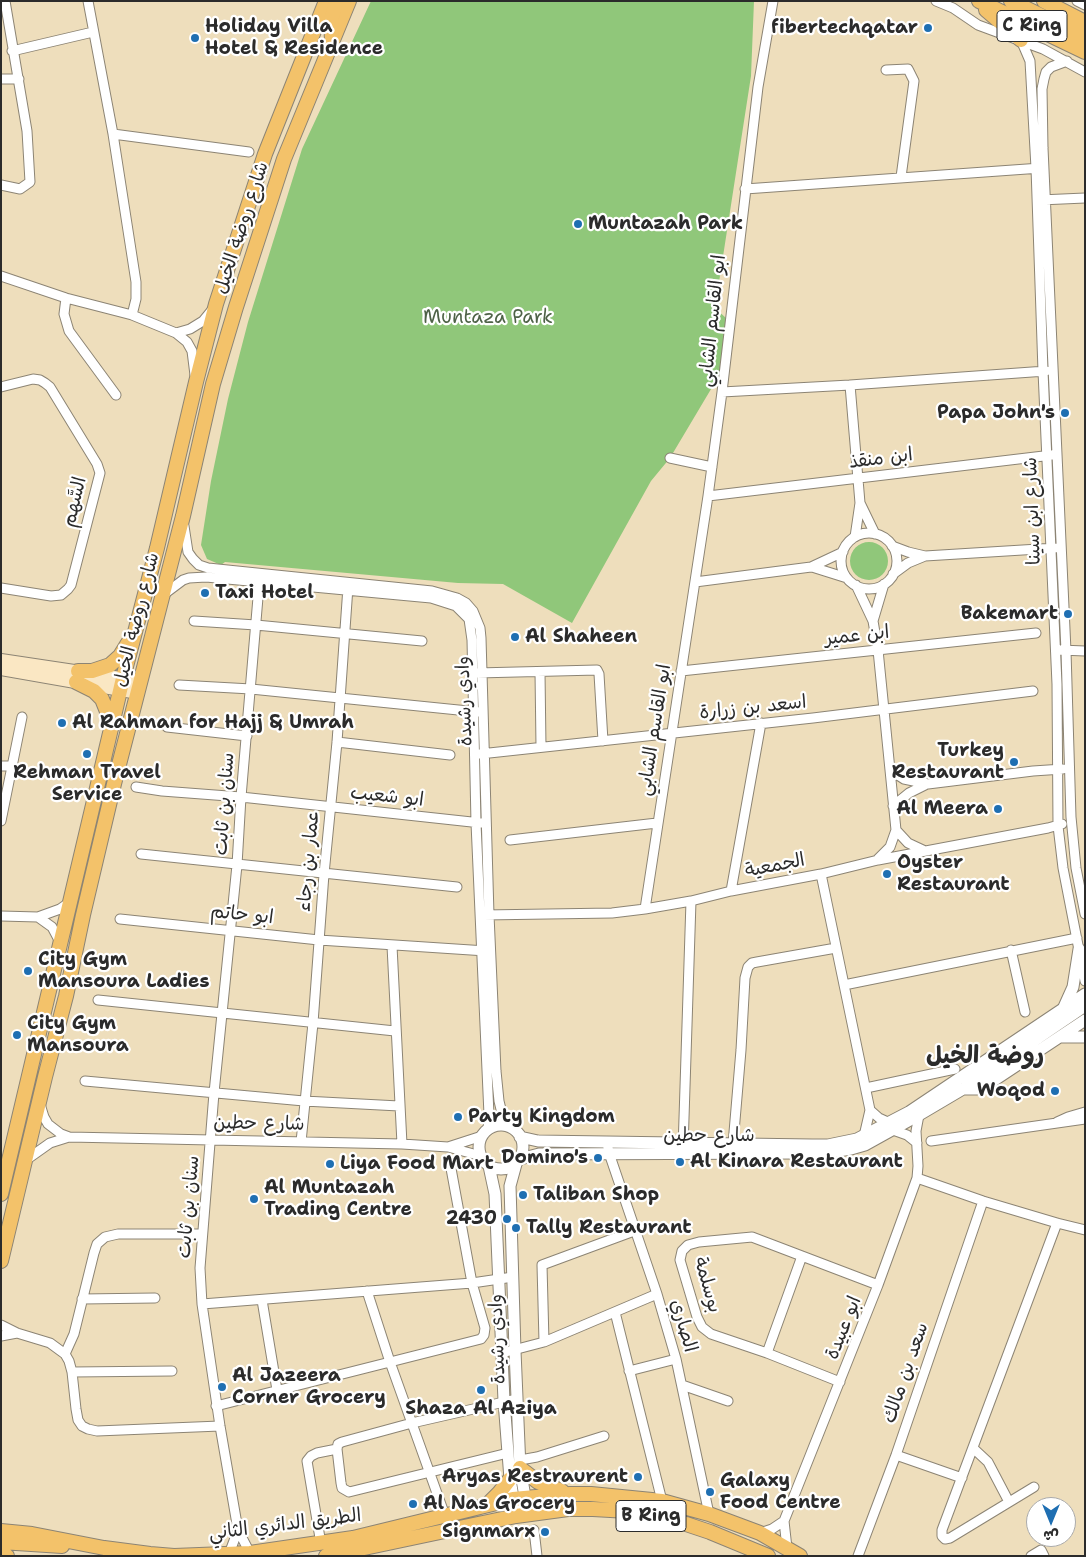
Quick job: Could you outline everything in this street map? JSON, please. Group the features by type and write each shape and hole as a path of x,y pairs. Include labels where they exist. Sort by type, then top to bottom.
{"main road":[{"name":"شارع روضة الخيل","path":"2,1191 6,1157 216,304 265,154 326,1"},
{"path":"332,40 331,21 336,1"},
{"name":"شارع روضة الخيل","path":"1,1261 66,996 114,784 183,516 213,384 292,136 349,1"},
{"path":"978,1 1020,40"},
{"name":"C Ring","path":"978,1 1085,52"},
{"path":"1011,1 1085,37"},
{"name":"C Ring","path":"1049,3 1085,22"},
{"path":"1,669 77,676 110,666 120,656 135,629"},
{"path":"1,660 139,687"},
{"path":"77,676 102,699 112,724"},
{"path":"520,1464 538,1482 570,1494"},
{"path":"487,1505 510,1479"},
{"name":"الطريق الدائري الثاني","path":"323,1550 353,1538 487,1505 519,1498 570,1494 609,1495 662,1502 709,1514 760,1533 800,1556"},
{"name":"الطريق الدائري الثاني","path":"3,1533 32,1534 150,1554 174,1556 228,1554 323,1550 522,1515 593,1509 638,1513 698,1528 766,1555"},
{"path":"1,1555 7,1556"}],"street":[{"path":"1,185 20,189 30,182 27,131 5,1"},
{"path":"88,1 114,134 137,289 132,315"},
{"name":"ابو القاسم الشابي","path":"645,909 708,496 758,87 773,1"},
{"path":"936,1 953,8 978,25 1020,40 1067,61 1085,72"},
{"path":"1077,1 1085,5"},
{"path":"12,51 93,32"},
{"name":"شارع ابن سينا","path":"1020,40 1030,61 1040,168"},
{"name":"شارع ابن سينا","path":"1067,61 1052,67 1046,72 1044,79 1040,168 1043,371 1057,684 1058,826 1063,868 1085,981"},
{"path":"886,70 908,69 914,81 901,177"},
{"path":"1,79 19,79"},
{"path":"114,134 249,152"},
{"path":"745,189 1040,168"},
{"path":"1040,200 1085,198"},
{"name":"شارع ابن سينا","path":"1040,200 1053,370 1066,650 1071,817 1076,868 1085,914"},
{"path":"1,276 66,298 132,315 176,333 187,342 192,351 196,382"},
{"path":"66,298 64,314 69,331 116,395"},
{"path":"176,333 190,329 203,321 216,304"},
{"path":"722,392 850,385 1053,370"},
{"name":"السَّهم","path":"1,387 33,379 40,380 50,387 97,464 100,473 71,586 60,594 51,596 1,588"},
{"path":"850,385 860,503 855,537"},
{"name":"ابن منقذ","path":"708,496 1057,454"},
{"path":"670,458 712,467"},
{"path":"860,503 874,534"},
{"name":"وادي رشيدة","path":"183,516 188,552 193,560 208,568 260,578"},
{"path":"847,578 842,567 843,552 849,542 855,537 866,533 886,539 892,546 897,562 893,575"},
{"path":"892,546 925,556 1061,548"},
{"path":"695,582 811,567 843,552"},
{"path":"856,585 872,588 884,584 908,563 925,556"},
{"path":"811,567 847,578 856,585 874,621 896,830 890,847 878,860"},
{"name":"وادي رشيدة","path":"163,595 183,580 189,578 260,578 431,598 456,606 469,619 478,673 480,754 486,824 484,915 480,951 488,1089 485,1133"},
{"name":"سنان بن ثابت","path":"250,1553 238,1530 216,1406 202,1304 200,1268 221,1013 237,864 260,578"},
{"path":"874,621 884,584"},
{"name":"عمار بن رجاء","path":"301,1142 313,1024 348,587"},
{"path":"194,621 422,641"},
{"name":"ابن عمير","path":"681,670 1036,633"},
{"path":"1055,650 1085,651"},
{"path":"478,673 594,670 599,672 603,742"},
{"path":"540,672 541,747"},
{"path":"179,685 250,689 478,712"},
{"name":"اسعد بن زرارة","path":"480,754 603,742 1033,691"},
{"path":"1,822 22,717"},
{"path":"731,891 762,723"},
{"name":"سنان بن ثابت","path":"168,727 247,736"},
{"path":"336,742 450,755"},
{"name":"وادي رشيدة","path":"480,754 476,823 484,915 490,951 497,1087 505,1126"},
{"path":"1,766 12,766"},
{"path":"890,770 904,779 928,784 1069,769"},
{"path":"893,806 909,793 928,784"},
{"name":"ابو شعيب","path":"136,787 486,824"},
{"name":"الجمعية","path":"484,915 612,913 691,902 731,891 820,874 925,850 1058,826 1071,817"},
{"path":"510,840 657,823"},
{"path":"896,830 908,843 925,850"},
{"path":"141,854 457,886"},
{"path":"1076,868 1085,861"},
{"path":"820,874 870,1110 864,1136"},
{"path":"1,916 38,917 55,912 70,902"},
{"path":"683,1148 691,902"},
{"path":"38,917 52,927 60,942"},
{"name":"ابو حاتم","path":"120,919 319,940 490,951"},
{"path":"844,985 1011,950 1078,943 1073,987 1062,1010"},
{"path":"392,946 402,1144"},
{"path":"732,1144 741,1050 745,978 748,967 752,963 836,948"},
{"path":"1011,950 1025,1012"},
{"path":"892,1127 1085,994"},
{"path":"98,1000 313,1024 395,1031"},
{"path":"892,1127 919,1115 963,1089 1085,1006"},
{"path":"963,1089 977,1089 987,1085 1085,1020"},
{"path":"1058,1037 1085,1037"},
{"path":"866,1088 955,1069"},
{"path":"85,1080 304,1101 399,1106"},
{"path":"40,1101 48,1124 69,1137"},
{"path":"870,1110 917,1143"},
{"path":"1056,1122 1085,1112"},
{"name":"ابو عبيدة","path":"787,1548 784,1521 878,1285 917,1178 916,1131 919,1115"},
{"path":"931,1141 1056,1122 1070,1123 1085,1119"},
{"path":"496,1126 505,1126 513,1129 520,1137 523,1146 518,1161 506,1169 500,1170 489,1166 480,1156 479,1148 485,1133 496,1126"},
{"name":"شارع حطين","path":"683,1148 732,1144 828,1145 857,1140 892,1127"},
{"name":"شارع حطين","path":"518,1161 539,1154 608,1148 683,1148 825,1153 865,1145 892,1127"},
{"name":"شارع حطين","path":"448,1147 485,1133"},
{"name":"شارع حطين","path":"26,1160 50,1143 69,1137 402,1144 448,1147 480,1156"},
{"name":"شارع حطين","path":"520,1137 608,1148"},
{"name":"الصاري","path":"608,1148 634,1231 657,1294 676,1359 709,1514"},
{"name":"وادي رشيدة","path":"518,1161 510,1186 520,1464 519,1498 522,1515"},
{"name":"وادي رشيدة","path":"390,1362 476,1341 482,1339 484,1335 485,1328 472,1283 450,1163"},
{"name":"وادي رشيدة","path":"489,1166 495,1194 504,1401 503,1454 510,1479 519,1498"},
{"path":"917,1178 983,1201 1085,1230"},
{"name":"سعد بن مالك","path":"858,1556 896,1455 983,1201"},
{"path":"1034,1487 950,1538 945,1539 941,1533 1057,1223"},
{"path":"544,1342 542,1266 634,1231"},
{"path":"65,1354 74,1334 97,1244 105,1237 118,1234 202,1234"},
{"name":"بوسلمة","path":"840,1382 710,1334 702,1327 697,1316 680,1260 682,1251 688,1245 699,1242 752,1237 878,1285"},
{"path":"766,1354 802,1256"},
{"path":"202,1304 472,1283 513,1276"},
{"path":"367,1290 390,1362 443,1510"},
{"path":"502,1353 544,1342 657,1294"},
{"path":"82,1299 155,1298"},
{"path":"262,1300 277,1390"},
{"path":"615,1312 662,1502"},
{"path":"1,1325 17,1333 50,1343 65,1354 72,1372 78,1420 82,1426 88,1429 97,1431 220,1426"},
{"path":"1,1336 17,1333"},
{"path":"629,1370 676,1359"},
{"path":"216,1406 390,1362"},
{"path":"72,1372 172,1371"},
{"path":"682,1385 728,1401"},
{"path":"503,1454 349,1492 342,1488 340,1483 336,1450 338,1444 342,1442 412,1423 517,1399"},
{"path":"520,1464 604,1436"},
{"path":"973,1448 988,1462 1009,1502"},
{"path":"323,1550 308,1458 317,1453 336,1450"},
{"path":"896,1455 962,1478"},
{"path":"760,1533 772,1529 784,1521"},
{"path":"228,1554 238,1530"},
{"path":"534,1530 537,1556"},
{"path":"1031,1556 1041,1550 1044,1556"}],"green space":[{"name":"Muntaza Park","path":"371,1 754,1 751,76 715,308 726,318 720,374 670,458 651,481 572,623 503,584 458,583 225,562 221,565 207,559 201,545 211,481 228,399 248,322 302,149"},
{"path":"869,542 883,547 888,561 883,575 869,580 855,575 850,561 855,547"}],"place":[{"name":"fibertechqatar","path":"928,28"},
{"name":"Holiday Villa Hotel & Residence","path":"195,38"},
{"name":"Muntazah Park","path":"578,224"},
{"name":"Papa John's","path":"1065,413"},
{"name":"Taxi Hotel","path":"205,593"},
{"name":"Bakemart","path":"1068,614"},
{"name":"Al Shaheen","path":"515,637"},
{"name":"Al Rahman for Hajj & Umrah","path":"62,723"},
{"name":"Rehman Travel Service","path":"87,754"},
{"name":"Turkey Restaurant","path":"1014,762"},
{"name":"Al Meera","path":"998,809"},
{"name":"Oyster Restaurant","path":"887,874"},
{"name":"City Gym Mansoura Ladies","path":"28,971"},
{"name":"City Gym Mansoura","path":"17,1035"},
{"name":"Woqod","path":"1055,1091"},
{"name":"Party Kingdom","path":"458,1117"},
{"name":"Domino's","path":"598,1158"},
{"name":"Al Kinara Restaurant","path":"680,1162"},
{"name":"Liya Food Mart","path":"330,1164"},
{"name":"Taliban Shop","path":"523,1195"},
{"name":"Al Muntazah Trading Centre","path":"254,1199"},
{"name":"2430","path":"507,1219"},
{"name":"Tally Restaurant","path":"516,1228"},
{"name":"Al Jazeera Corner Grocery","path":"222,1387"},
{"name":"Shaza Al Aziya","path":"481,1390"},
{"name":"Aryas Restraurent","path":"638,1477"},
{"name":"Galaxy Food Centre","path":"710,1492"},
{"name":"Al Nas Grocery","path":"413,1504"},
{"name":"Signmarx","path":"545,1532"}],"district":[{"name":"روضة الخيل","path":"985,1057"}]}
